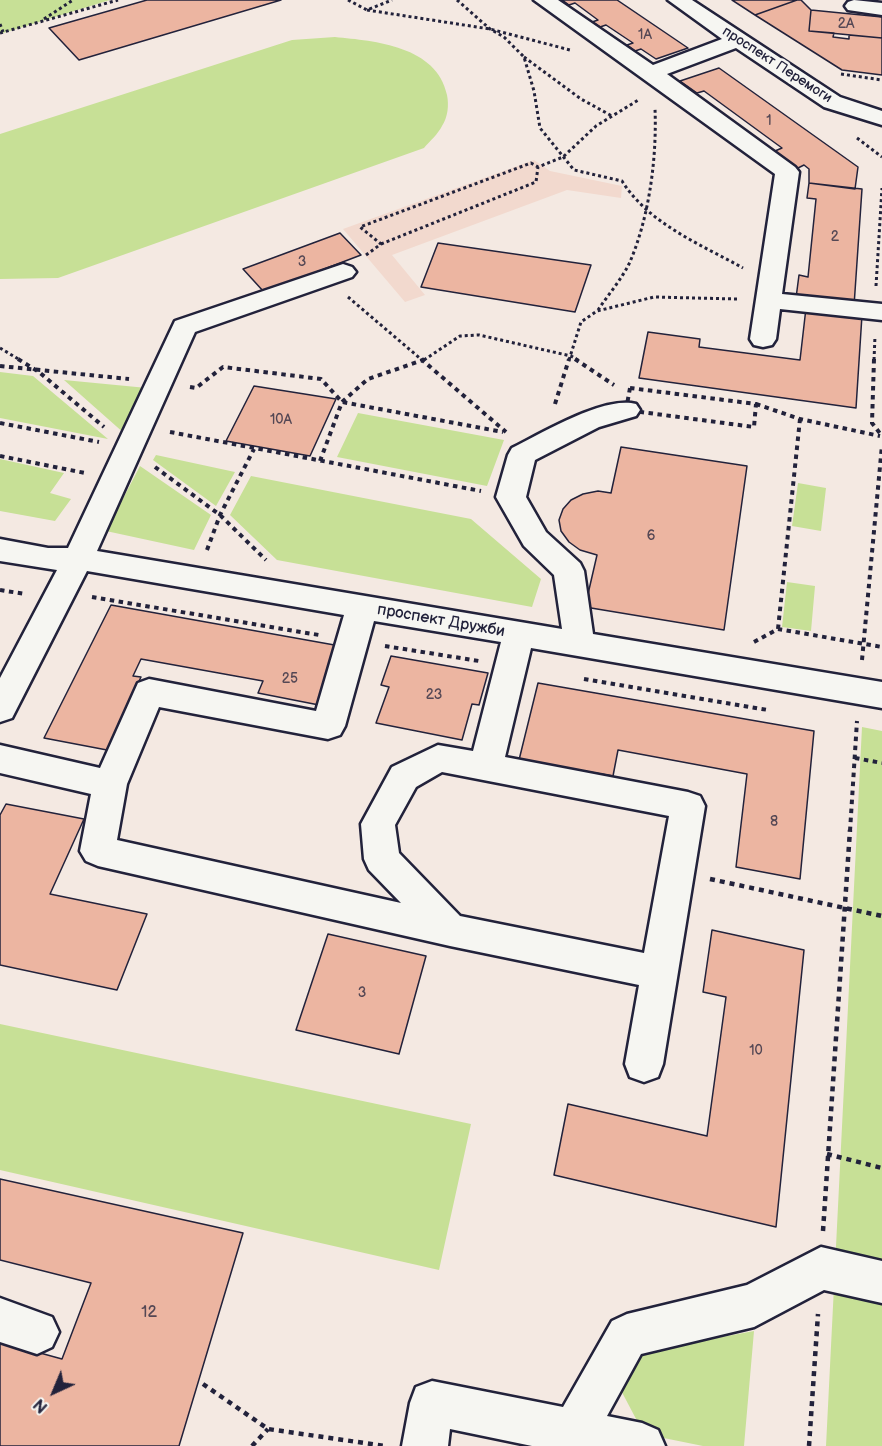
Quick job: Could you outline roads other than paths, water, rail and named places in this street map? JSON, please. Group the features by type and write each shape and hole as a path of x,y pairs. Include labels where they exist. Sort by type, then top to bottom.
{"street":[{"path":"544,0 653,82 787,172 763,339"},
{"name":"проспект Перемоги","path":"678,0 832,102 882,118"},
{"path":"855,6 882,9"},
{"path":"653,82 738,40"},
{"path":"0,709 78,559 184,327 335,276"},
{"path":"769,300 882,312"},
{"path":"576,644 578,627 569,571 535,538 511,497 523,444 589,421 623,395"},
{"name":"проспект Дружби","path":"0,550 48,558 78,559 871,693"},
{"path":"362,607 328,726 149,692 110,784 98,851 450,930 660,973"},
{"path":"486,766 519,634"},
{"path":"450,930 382,859 378,825 404,777 438,758 688,807 644,1064"},
{"path":"0,759 110,784"},
{"path":"573,1439 627,1336 754,1305 821,1268 882,1282"},
{"path":"425,1446 432,1403 573,1439 642,1446"}]}
